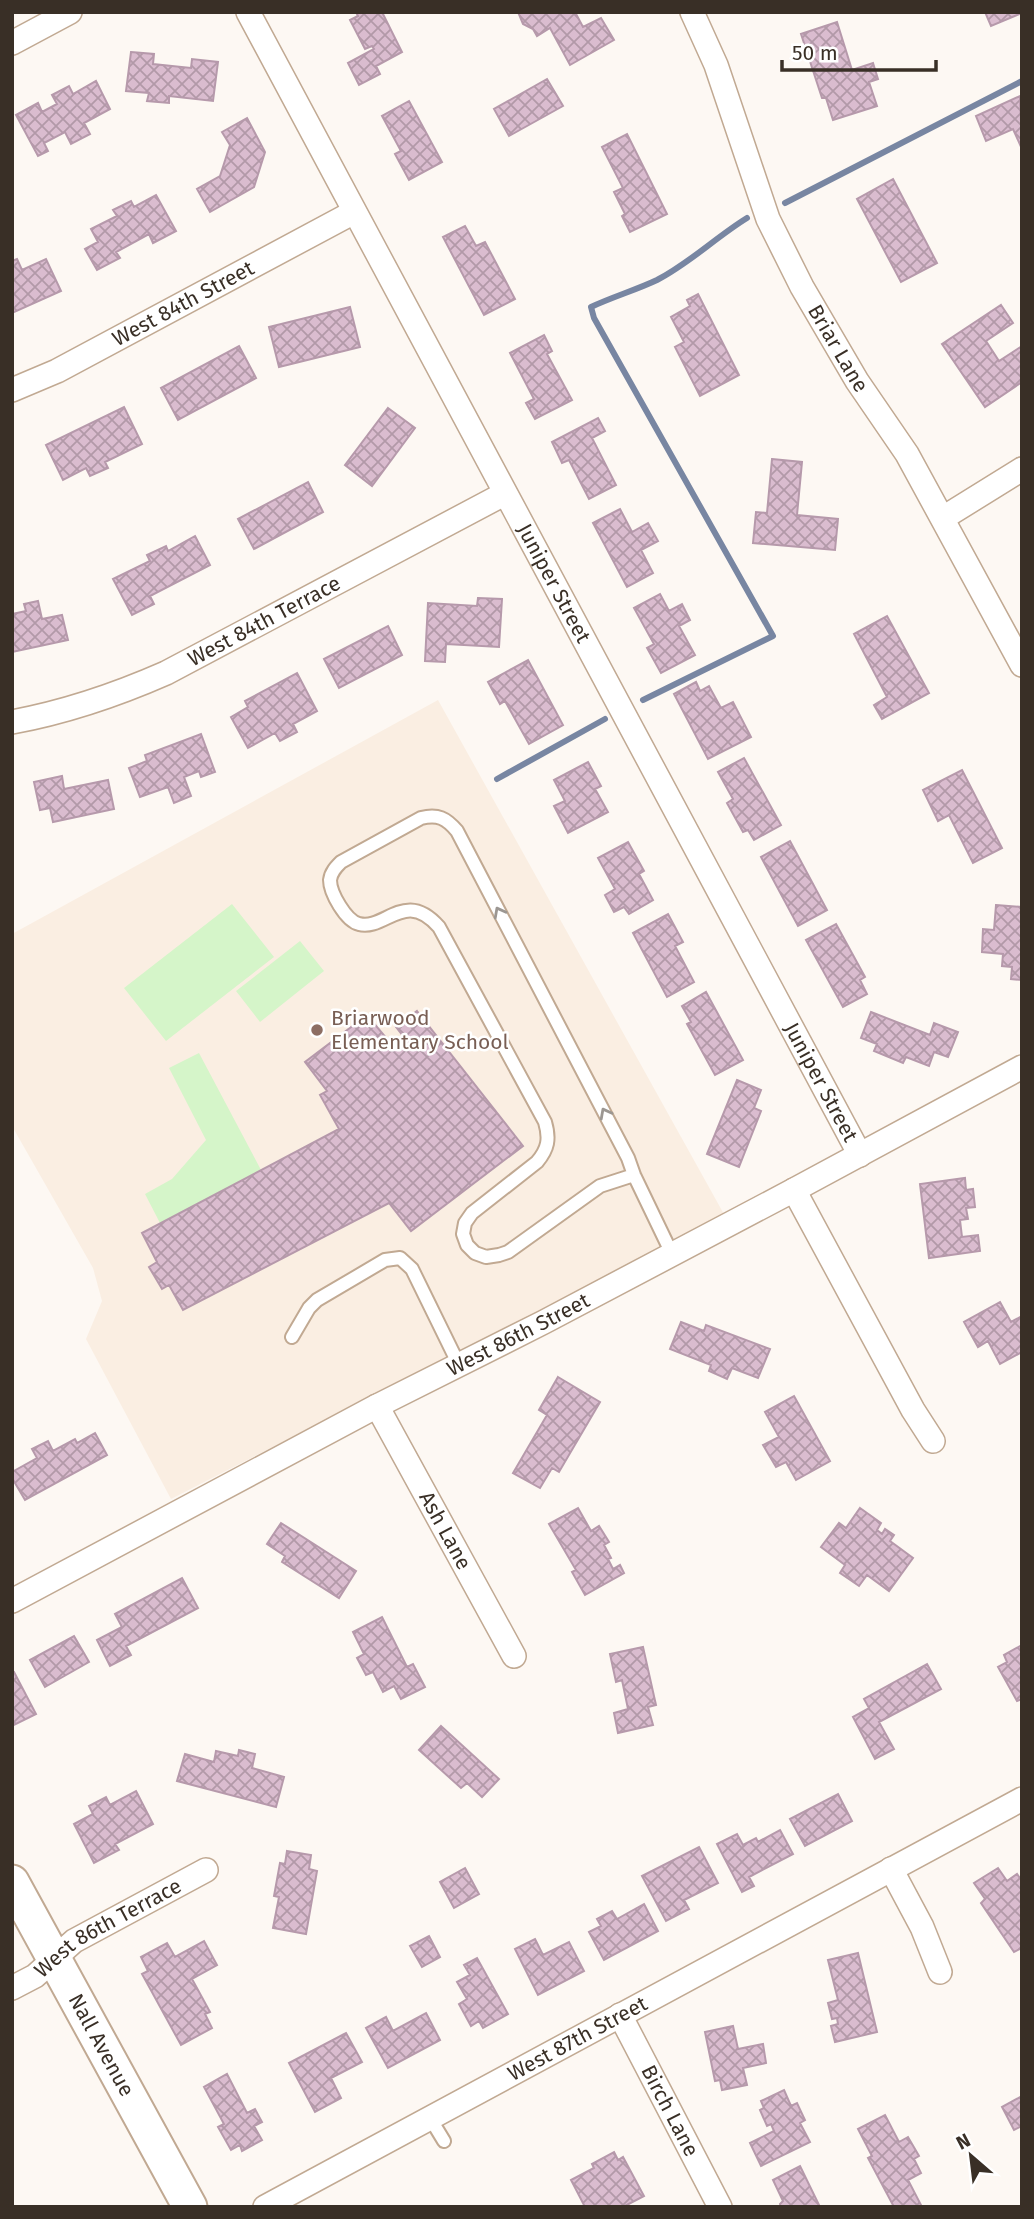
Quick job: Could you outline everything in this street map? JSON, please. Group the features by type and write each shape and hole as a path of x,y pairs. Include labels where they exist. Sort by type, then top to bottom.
{"main road":[{"name":"Nall Avenue","path":"12,1882 190,2207"}],"street":[{"path":"12,43 70,12"},
{"name":"Juniper Street","path":"248,12 860,1155"},
{"name":"Briar Lane","path":"692,12 716,65 768,219 796,275 857,381 907,454 1022,665"},
{"name":"West 84th Street","path":"12,390 57,371 354,212"},
{"path":"943,517 1022,469"},
{"name":"West 84th Terrace","path":"12,722 57,714 118,694 166,673 504,494"},
{"name":"West 86th Street","path":"12,1601 377,1406 794,1190 1022,1067"},
{"path":"794,1190 913,1410 933,1441"},
{"name":"Ash Lane","path":"377,1406 514,1656"},
{"name":"West 87th Street","path":"265,2207 1022,1799"},
{"path":"891,1869 922,1927 940,1972"},
{"name":"West 86th Terrace","path":"12,1988 35,1976 74,1941 206,1870"},
{"name":"Birch Lane","path":"620,2015 720,2207"}],"lane":[{"path":"634,1175 600,1186 508,1252 486,1257 475,1253 467,1245 463,1234 465,1223 472,1213 545,1153 548,1133 545,1122 434,920 427,915 408,910 360,925 345,914 332,890 330,879 341,862 421,818 433,815 450,822 628,1158 672,1254"},
{"path":"292,1337 309,1308 317,1300 385,1260 400,1258 412,1269 459,1365"},
{"path":"430,2118 444,2141"}],"shaded area":[{"name":"Briarwood Elementary School","path":"438,700 725,1216 171,1499 86,1339 102,1301 93,1268 12,1126 12,934"}],"green space":[{"path":"232,904 274,957 166,1041 124,988"},
{"path":"300,941 324,971 260,1022 236,991"},
{"path":"199,1053 261,1170 160,1223 145,1194 172,1179 206,1140 169,1068"}],"building":[{"path":"356,12 382,12 402,52 376,66 380,74 359,85 348,63 374,49 372,46 365,49 350,20 358,16"},
{"path":"518,12 575,12 583,27 601,18 614,40 570,65 550,28 537,36 533,29 523,24"},
{"path":"985,12 1022,12 1022,13 991,26"},
{"path":"837,22 852,70 873,63 878,79 869,82 877,106 833,120 826,98 822,98 801,34"},
{"path":"131,52 154,54 153,64 191,68 192,59 218,62 213,101 169,96 169,103 147,101 149,93 126,91"},
{"path":"547,79 563,106 509,136 494,109"},
{"path":"96,81 110,109 84,123 90,134 71,144 65,132 44,143 48,151 38,156 16,115 38,103 42,112 57,104 52,95 69,86 73,94"},
{"path":"1020,96 1022,149 1013,129 986,141 976,116"},
{"path":"409,101 442,162 409,180 395,154 401,151 382,116"},
{"path":"247,118 265,152 254,187 210,212 197,189 220,176 230,145 222,132"},
{"path":"627,134 667,214 630,232 614,192 623,188 602,147"},
{"path":"893,179 937,263 901,282 857,199"},
{"path":"156,195 176,231 153,243 149,234 116,252 120,258 97,270 85,249 98,242 91,229 117,216 113,210 131,201 134,207"},
{"path":"465,226 476,246 485,242 515,299 484,315 443,237"},
{"path":"17,259 22,270 46,259 61,291 12,313 12,261"},
{"path":"698,294 739,375 700,396 675,347 684,342 671,317 690,306 687,300"},
{"path":"1001,305 1013,323 986,341 999,361 1022,346 1022,382 985,407 942,344"},
{"path":"350,307 360,347 279,367 269,327"},
{"path":"544,335 552,351 547,354 572,400 535,419 526,403 534,399 510,353"},
{"path":"239,346 256,378 178,420 161,388"},
{"path":"124,407 142,444 105,462 108,468 90,476 86,468 63,480 46,445"},
{"path":"388,408 415,428 372,486 345,465"},
{"path":"598,418 605,431 592,438 616,485 589,499 569,460 562,463 552,442"},
{"path":"772,459 802,462 797,515 838,519 835,550 753,543 756,512 767,513"},
{"path":"308,482 323,512 254,549 238,519"},
{"path":"620,509 632,532 648,523 658,541 641,550 653,573 627,587 593,523"},
{"path":"195,536 210,565 150,596 154,604 132,615 113,579 150,561 147,555 166,546 168,551"},
{"path":"660,594 669,611 682,604 690,620 679,626 695,655 661,673 647,648 654,644 634,608"},
{"path":"478,598 502,599 499,647 446,644 445,662 425,661 428,603 477,606"},
{"path":"38,601 42,619 62,615 68,640 12,652 12,614 26,611 24,604"},
{"path":"887,616 929,693 882,719 874,705 887,697 854,634"},
{"path":"388,626 402,655 339,688 324,659"},
{"path":"528,660 563,725 529,744 505,701 500,704 488,682"},
{"path":"297,673 317,711 293,724 297,732 280,741 275,733 248,748 231,717 248,707 245,701"},
{"path":"696,682 700,691 709,686 721,708 733,702 751,737 708,759 674,694"},
{"path":"201,734 215,772 201,777 199,771 184,777 191,796 174,803 168,787 140,797 129,768 147,761 145,755"},
{"path":"744,758 781,825 754,840 748,830 743,832 727,803 733,799 718,772"},
{"path":"588,762 601,786 595,789 608,812 568,833 554,806 565,801 554,780"},
{"path":"962,770 1002,848 973,863 949,815 938,821 923,790"},
{"path":"62,776 64,789 108,780 114,809 53,822 50,808 40,810 34,782"},
{"path":"790,841 827,910 798,926 761,857"},
{"path":"628,842 644,871 639,874 653,900 629,914 624,907 614,912 605,895 615,889 598,858"},
{"path":"996,905 1022,907 1022,980 1011,979 1012,967 1002,966 1003,954 982,952 983,929 994,930"},
{"path":"668,914 683,942 675,946 694,982 667,997 633,933"},
{"path":"836,924 865,977 860,980 867,994 843,1007 806,940"},
{"path":"706,992 743,1060 715,1075 687,1024 691,1022 682,1006"},
{"name":"Briarwood Elementary School","path":"417,1011 523,1146 411,1231 389,1203 183,1310 169,1285 162,1289 149,1267 157,1262 142,1233 339,1129 320,1095 327,1091 305,1062 367,1015 392,1045 403,1036 396,1027"},
{"path":"871,1012 930,1035 934,1023 958,1032 948,1057 934,1052 929,1066 906,1057 903,1063 874,1051 877,1044 861,1038"},
{"path":"737,1080 761,1090 754,1108 761,1111 739,1167 707,1154"},
{"path":"965,1178 966,1190 973,1189 975,1207 966,1208 968,1219 960,1220 962,1237 978,1235 980,1251 929,1258 920,1184"},
{"path":"1000,1302 1011,1322 1022,1316 1022,1352 1000,1364 988,1341 978,1347 964,1322"},
{"path":"681,1322 704,1331 706,1325 770,1349 758,1378 732,1368 727,1379 709,1371 711,1365 670,1349"},
{"path":"558,1377 600,1402 559,1472 552,1468 540,1488 513,1473 547,1415 539,1410"},
{"path":"794,1396 830,1461 796,1480 786,1462 776,1467 763,1445 779,1437 765,1412"},
{"path":"95,1433 107,1455 25,1500 12,1478 12,1472 37,1458 32,1449 48,1441 53,1451 75,1439 77,1443"},
{"path":"578,1508 591,1531 599,1526 609,1542 604,1545 613,1569 620,1565 624,1573 585,1595 572,1572 576,1570 549,1524"},
{"path":"860,1508 881,1523 877,1530 882,1534 885,1529 894,1535 890,1541 913,1558 889,1591 867,1575 859,1586 840,1573 845,1565 821,1547 839,1523 846,1528"},
{"path":"281,1523 356,1571 339,1598 282,1562 285,1556 267,1544"},
{"path":"182,1578 198,1608 126,1646 131,1655 110,1666 97,1640 122,1627 115,1614"},
{"path":"382,1617 407,1667 413,1664 425,1687 401,1699 394,1686 383,1692 373,1672 366,1675 357,1658 364,1654 353,1632"},
{"path":"74,1636 89,1662 45,1687 30,1660"},
{"path":"1022,1645 1022,1699 1017,1701 998,1667 1007,1662 1004,1655"},
{"path":"643,1647 656,1705 648,1707 653,1725 618,1733 614,1713 628,1709 622,1680 616,1682 610,1654"},
{"path":"927,1664 941,1689 879,1722 894,1749 875,1759 853,1717 869,1708 864,1699"},
{"path":"14,1672 36,1714 12,1726 12,1673"},
{"path":"441,1726 499,1779 482,1797 467,1783 461,1788 419,1750"},
{"path":"239,1750 255,1754 252,1768 284,1777 276,1807 177,1781 185,1754 214,1762 216,1751 238,1756"},
{"path":"136,1791 153,1824 115,1844 119,1850 94,1863 74,1824 93,1814 89,1806 106,1797 110,1805"},
{"path":"838,1794 852,1821 805,1846 790,1819"},
{"path":"780,1830 793,1854 749,1877 754,1886 742,1892 717,1844 737,1834 743,1845 756,1838 758,1842"},
{"path":"699,1847 718,1883 684,1900 689,1909 666,1921 642,1876"},
{"path":"287,1851 311,1855 309,1869 317,1871 306,1934 273,1928 279,1897 274,1896 280,1863 285,1864"},
{"path":"465,1868 479,1894 454,1908 440,1882"},
{"path":"998,1868 1007,1881 1017,1874 1022,1881 1022,1948 1014,1952 981,1903 985,1899 974,1883"},
{"path":"644,1904 658,1931 604,1960 589,1932 601,1926 597,1919 612,1911 617,1919"},
{"path":"429,1936 440,1957 422,1967 410,1946"},
{"path":"535,1939 543,1955 569,1942 584,1971 538,1995 515,1949"},
{"path":"204,1941 217,1965 192,1979 210,2012 205,2014 212,2028 181,2045 142,1974 148,1971 141,1957 167,1943 175,1957"},
{"path":"858,1953 877,2032 835,2042 831,2026 838,2024 837,2018 832,2019 828,2003 838,2000 828,1960"},
{"path":"477,1958 508,2014 483,2028 479,2021 471,2026 459,2004 467,1999 457,1982 470,1975 464,1965"},
{"path":"426,2013 440,2040 388,2068 366,2028 386,2017 393,2031"},
{"path":"733,2026 738,2049 763,2044 766,2063 743,2068 747,2085 722,2090 720,2080 715,2081 705,2032"},
{"path":"346,2033 362,2062 331,2078 341,2098 315,2112 289,2063"},
{"path":"227,2074 247,2113 255,2109 262,2122 254,2126 262,2140 242,2151 240,2145 231,2150 218,2127 224,2124 204,2087"},
{"path":"784,2090 791,2106 797,2103 805,2120 800,2123 810,2142 761,2166 750,2143 774,2131 771,2124 767,2126 760,2110 764,2108 761,2101"},
{"path":"1022,2096 1022,2126 1014,2130 1002,2107"},
{"path":"885,2115 899,2142 908,2137 919,2156 914,2159 921,2173 908,2180 922,2207 894,2207 868,2158 872,2156 858,2129"},
{"path":"614,2152 618,2160 623,2157 644,2196 623,2207 585,2207 571,2180 594,2168 592,2164"},
{"path":"800,2166 820,2207 781,2207 783,2201 773,2180"}],"waterway":[{"path":"785,203 1022,81"},
{"path":"643,700 773,636 594,318 591,307 669,273 747,218"},
{"path":"497,779 605,719"}],"place":[{"name":"Briarwood Elementary School","path":"317,1030"}]}
